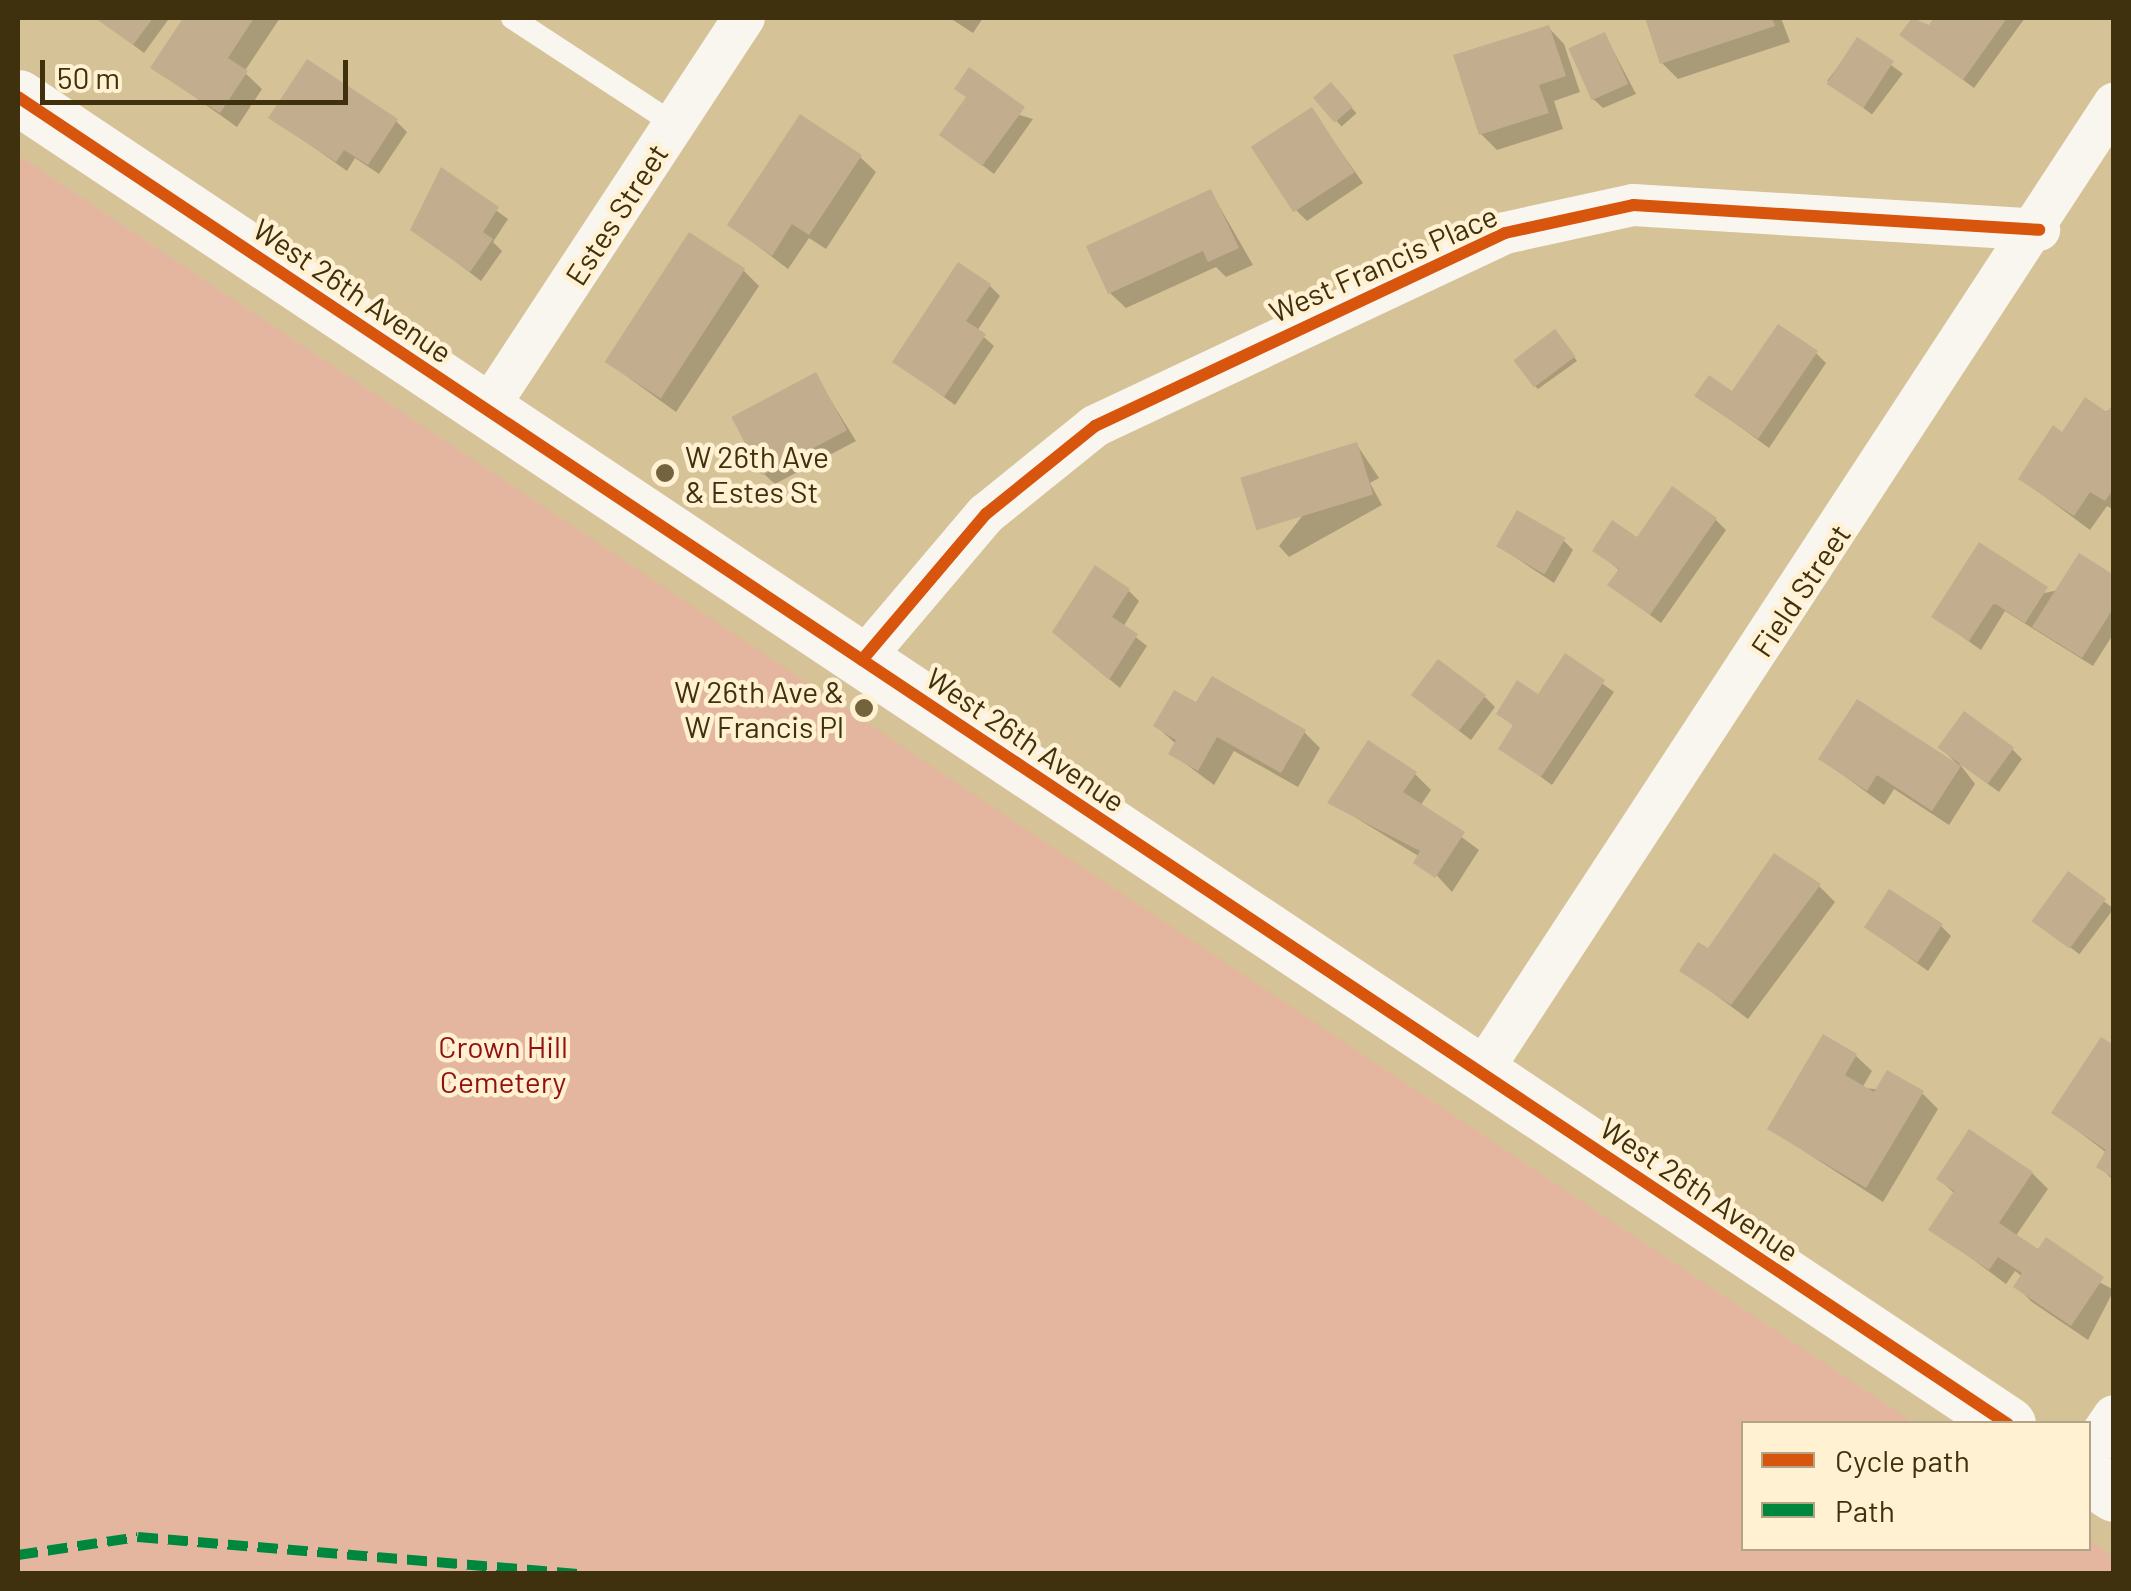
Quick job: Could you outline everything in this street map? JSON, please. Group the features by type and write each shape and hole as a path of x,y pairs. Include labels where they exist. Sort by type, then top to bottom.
{"street":[{"name":"Estes Street","path":"487,410 744,18"},
{"name":"West 26th Avenue","path":"18,97 2004,1421"},
{"name":"Field Street","path":"1481,1072 2040,230 2114,104"},
{"name":"West Francis Place","path":"862,660 986,514 1094,426 1506,233 1633,205 2040,230"},
{"path":"2091,1450 2114,1416"},
{"path":"2091,1479 2114,1494"}],"lane":[{"path":"512,18 674,124"}],"green space":[{"name":"Crown Hill Cemetery","path":"18,155 1911,1421 1741,1421 1741,1551 2091,1551 2091,1541 2113,1557 2113,1573 18,1573"}],"building":[{"path":"95,18 153,18 133,45"},
{"path":"183,18 254,18 228,58 248,71 220,113 150,68"},
{"path":"1645,18 1772,18 1775,26 1660,64"},
{"path":"1912,18 1929,25 1934,18 2007,18 1963,80 1899,35"},
{"path":"1549,25 1566,76 1539,85 1549,113 1479,135 1453,55"},
{"path":"1605,32 1628,84 1592,100 1568,48"},
{"path":"1857,37 1894,61 1863,108 1827,84"},
{"path":"307,59 398,119 368,165 344,150 336,162 268,118"},
{"path":"969,67 1025,107 982,166 939,135 966,97 954,89"},
{"path":"1331,82 1353,107 1335,123 1313,98"},
{"path":"1312,107 1354,172 1293,212 1251,147"},
{"path":"800,114 862,155 809,235 792,224 772,256 727,225"},
{"path":"441,167 499,207 483,232 493,239 470,272 410,230"},
{"path":"1211,189 1239,248 1208,262 1203,251 1108,294 1086,246"},
{"path":"689,232 745,268 661,398 605,362"},
{"path":"958,262 991,284 966,321 986,334 944,397 892,362"},
{"path":"1778,324 1818,351 1758,439 1694,396 1709,375 1732,391"},
{"path":"1555,329 1575,356 1534,387 1513,360"},
{"path":"816,372 847,430 762,475 731,417"},
{"path":"2085,397 2107,412 2114,403 2114,488 2105,501 2090,492 2074,516 2018,479 2053,425 2062,432"},
{"path":"1357,442 1373,495 1256,530 1240,478"},
{"path":"1672,486 1717,518 1650,615 1607,585 1619,569 1592,551 1612,520 1637,537"},
{"path":"1517,510 1565,538 1544,574 1496,546"},
{"path":"1979,542 2048,587 2025,623 1994,603 1969,641 1931,617"},
{"path":"2079,553 2114,575 2114,607 2082,658 2032,627"},
{"path":"1095,565 1130,589 1112,617 1138,634 1109,680 1052,632"},
{"path":"1565,653 1605,680 1541,777 1498,749 1513,725 1496,714 1517,680 1538,694"},
{"path":"1438,659 1486,695 1459,731 1411,695"},
{"path":"1212,676 1306,730 1281,773 1217,737 1198,771 1168,754 1176,740 1153,726 1174,690 1196,702"},
{"path":"1857,699 1961,766 1932,811 1877,775 1867,791 1818,759"},
{"path":"1964,711 2014,747 1988,784 1938,747"},
{"path":"1368,740 1417,772 1403,792 1465,832 1435,878 1413,863 1420,851 1327,803"},
{"path":"1774,853 1821,884 1731,1005 1679,971 1698,942 1708,948"},
{"path":"2068,871 2106,899 2070,949 2032,921"},
{"path":"1889,889 1943,924 1918,962 1864,928"},
{"path":"1823,1034 1857,1054 1845,1075 1874,1092 1887,1070 1924,1091 1866,1188 1767,1129"},
{"path":"2101,1037 2114,1045 2114,1178 2096,1167 2106,1150 2051,1113"},
{"path":"1969,1129 2033,1172 1999,1223 2038,1249 2046,1237 2104,1277 2071,1326 2013,1287 2022,1273 1998,1257 1989,1270 1928,1230 1954,1191 1936,1179"}],"marked path":[{"path":"18,1555 138,1537 580,1574"}],"cycle path":[{"path":"18,97 2004,1421"},
{"path":"862,660 986,514 1095,426 1505,233 1633,205 2039,230"}],"place":[{"name":"W 26th Ave & Estes St","path":"665,473"},
{"name":"W 26th Ave & W Francis Pl","path":"864,708"}]}
